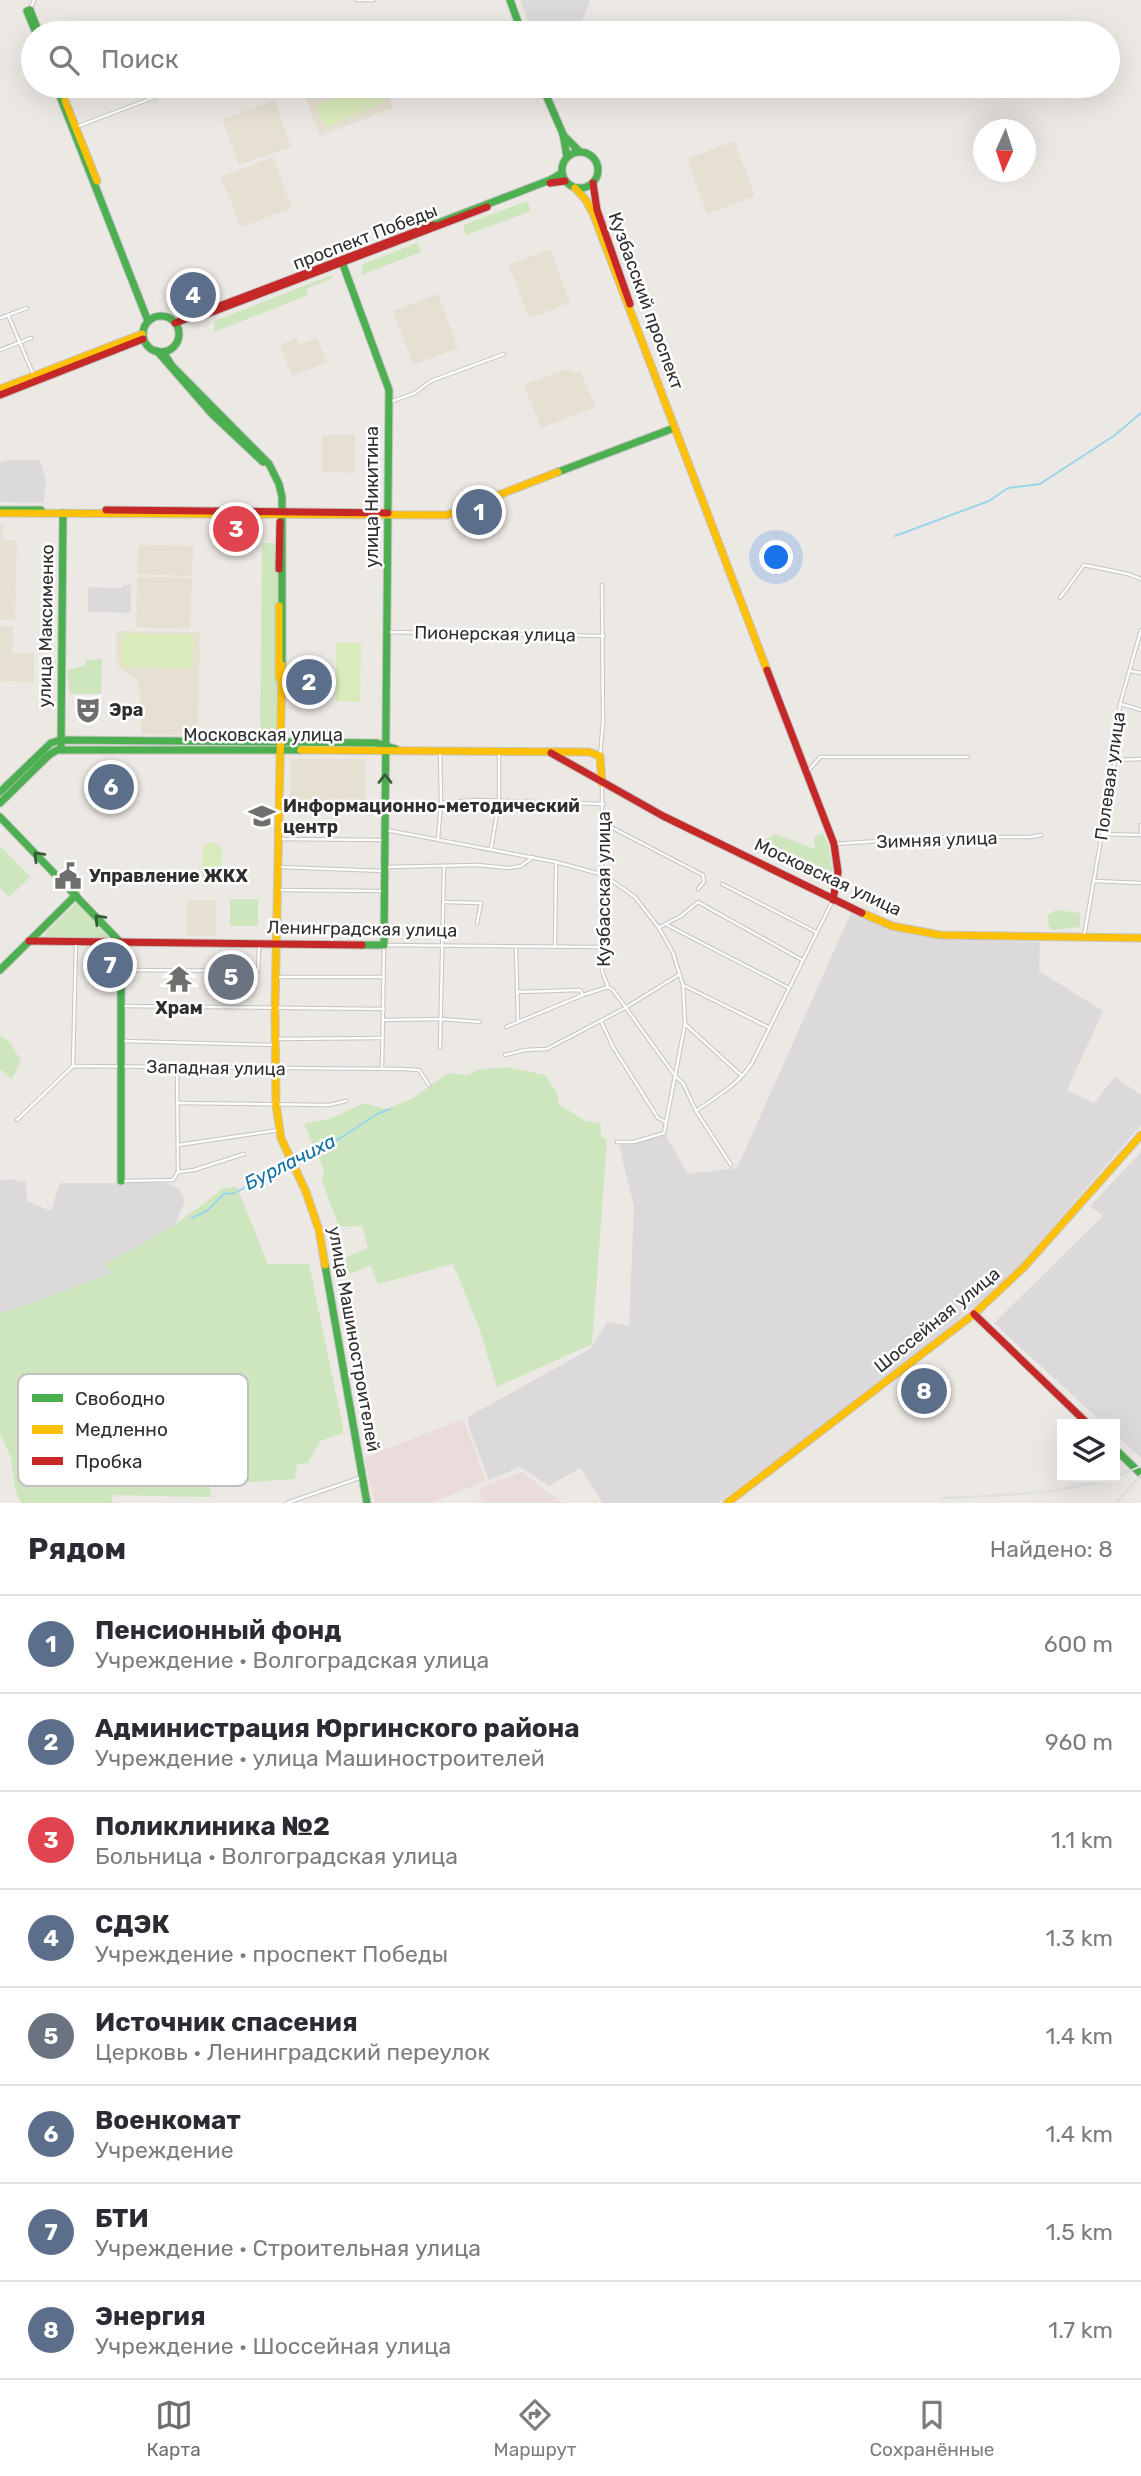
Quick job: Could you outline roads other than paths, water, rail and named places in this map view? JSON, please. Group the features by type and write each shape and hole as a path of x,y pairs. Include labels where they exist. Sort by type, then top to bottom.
{"main road":[{"path":"510,0 518,21"},
{"path":"30,10 33,21"},
{"path":"0,395 143,337 149,320 63,98"},
{"path":"63,98 149,320"},
{"path":"547,98 563,134 567,157"},
{"path":"563,134 580,152 591,156 598,166 597,178 593,183 584,188 575,188"},
{"path":"580,152 567,157 562,165 563,177 590,204 834,844 839,873 833,900"},
{"path":"176,324 563,177"},
{"name":"проспект Победы","path":"176,324 563,177"},
{"name":"Кузбасский проспект","path":"593,183 597,210 673,427"},
{"name":"улица Никитина","path":"342,262 389,390 390,402 384,945"},
{"path":"143,337 151,349 160,351 168,350 177,342 176,324 165,316 149,320"},
{"path":"0,389 143,337"},
{"name":"улица Машиностроителей","path":"160,351 269,464 279,484 280,746 276,1105 283,1142 306,1192 319,1230 367,1503"},
{"path":"0,511 447,515 673,427"},
{"path":"0,511 281,514"},
{"name":"улица Максименко","path":"61,749 65,513"},
{"path":"0,792 48,746 60,740"},
{"name":"Московская улица","path":"60,740 114,745"},
{"name":"Московская улица","path":"280,746 377,743 397,750 573,751 600,756"},
{"name":"Московская улица","path":"61,749 114,745 386,746"},
{"path":"0,803 49,755 61,749"},
{"path":"572,762 570,758 573,751"},
{"name":"Московская улица","path":"546,752 572,762 602,783 877,921 928,934 1141,938"},
{"path":"600,756 602,783"},
{"path":"593,777 598,777 603,772"},
{"path":"0,817 121,943 121,1181"},
{"path":"0,970 76,895"},
{"name":"Ленинградская улица","path":"29,941 384,945"},
{"name":"Шоссейная улица","path":"727,1503 974,1314 1024,1268 1141,1135"},
{"path":"974,1314 1083,1419"},
{"path":"1120,1454 1141,1474"}],"street":[{"path":"30,10 34,0"},
{"path":"357,0 374,0"},
{"path":"76,127 152,98"},
{"path":"0,318 27,308"},
{"path":"8,315 34,376"},
{"path":"0,350 31,338"},
{"path":"390,402 415,393 431,381 504,354"},
{"path":"1060,598 1084,565 1141,579"},
{"path":"600,756 603,722 602,585"},
{"name":"Полевая улица","path":"1083,938 1115,760 1120,704 1141,630"},
{"name":"Пионерская улица","path":"387,632 604,636"},
{"path":"1130,671 1141,673"},
{"path":"1120,704 1141,710"},
{"path":"438,839 441,803 440,751"},
{"path":"491,849 499,801 499,752"},
{"path":"806,774 820,757 968,757"},
{"path":"1115,760 1141,759"},
{"name":"Кузбасская улица","path":"602,783 602,971 608,988 613,990 683,1083 696,1111 730,1165"},
{"path":"441,803 499,801 604,804"},
{"path":"603,823 703,875 704,882 698,889"},
{"path":"1101,834 1141,835 1141,825"},
{"path":"386,830 533,857 604,875 635,897 659,928 673,953 683,985 685,1024 676,1077 664,1133 634,1142 617,1142"},
{"name":"Зимняя улица","path":"834,844 939,837 1041,835"},
{"path":"279,839 385,840"},
{"path":"278,866 509,868 521,866 533,857"},
{"path":"555,947 556,862"},
{"path":"440,1046 444,866"},
{"path":"1094,881 1141,883"},
{"path":"722,884 816,932"},
{"path":"278,890 385,891"},
{"path":"696,1111 743,1077 833,900"},
{"path":"443,902 481,903 477,923"},
{"path":"659,928 698,902 802,960"},
{"path":"666,925 789,988"},
{"path":"17,1120 73,1066 76,942"},
{"path":"123,970 258,971 259,944"},
{"name":"Ленинградская улица","path":"384,945 602,947"},
{"name":"улица Никитина","path":"382,1069 384,945"},
{"path":"516,948 518,1022"},
{"path":"505,1055 525,1050 547,1049 625,1008 680,974"},
{"path":"277,977 384,977"},
{"path":"683,985 770,1028"},
{"path":"506,1027 583,995 608,988"},
{"path":"518,992 580,990 583,995"},
{"path":"122,1006 384,1009"},
{"path":"383,1020 442,1019 480,1022"},
{"path":"601,1021 613,1047 658,1118 666,1122"},
{"path":"685,1024 743,1077"},
{"path":"122,1041 276,1042 383,1038"},
{"name":"Западная улица","path":"73,1066 419,1070 429,1085"},
{"path":"121,1181 173,1181 178,1172 177,1068"},
{"path":"177,1104 329,1105 346,1101"},
{"path":"177,1145 279,1130"},
{"path":"178,1172 194,1170 244,1154"},
{"path":"286,1503 362,1477"}],"waterway":[{"path":"895,536 989,501 1008,488 1040,484 1115,435 1141,413"},
{"name":"Бурлачиха","path":"192,1218 207,1211 224,1194 235,1193 271,1168 309,1154 390,1109"}],"railway":[{"path":"942,1498 1069,1488 1118,1476 1141,1466"},
{"path":"1116,1503 1141,1475"}],"place":[{"name":"СДЭК","path":"193,295"},
{"name":"Пенсионный фонд","path":"479,512"},
{"name":"Поликлиника №2","path":"236,529"},
{"name":"Администрация Юргинского района","path":"309,682"},
{"name":"Эра","path":"88,710"},
{"name":"Военкомат","path":"111,787"},
{"name":"Информационно-методический центр","path":"262,816"},
{"name":"Управление ЖКХ","path":"68,876"},
{"name":"БТИ","path":"110,965"},
{"name":"Источник спасения","path":"231,977"},
{"name":"Храм","path":"179,979"},
{"name":"Энергия","path":"924,1391"}]}
